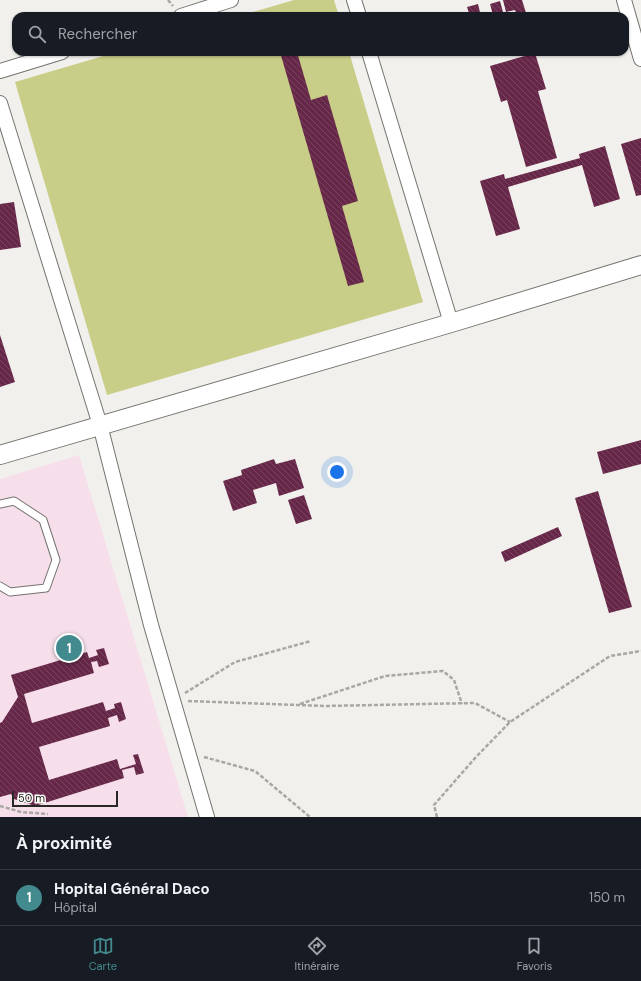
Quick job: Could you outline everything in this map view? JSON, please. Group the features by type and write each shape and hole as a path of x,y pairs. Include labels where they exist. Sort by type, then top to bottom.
{"street":[{"path":"194,12 231,0"},
{"path":"354,0 357,12"},
{"path":"624,0 627,12"},
{"path":"629,17 641,59"},
{"path":"0,71 49,56"},
{"path":"370,56 451,323"},
{"path":"0,103 100,425 151,625 208,817"},
{"path":"0,455 451,323 641,265"}],"lane":[{"path":"0,504 14,501 43,520 56,560 46,588 10,592 0,586"}],"path":[{"path":"173,701 235,662 311,640"},
{"path":"437,817 434,805 476,757 510,722 610,656 641,650"},
{"path":"297,705 385,676 443,671 454,680 462,704"},
{"path":"173,701 325,706 475,703 510,722"},
{"path":"188,752 255,771 310,817"},
{"path":"0,806 21,812 48,814"}],"shaded area":[{"path":"79,455 188,817 0,817 0,479"}],"green space":[{"path":"294,0 334,0 338,12 253,12"},
{"path":"103,56 350,56 423,302 107,395 15,82"}],"building":[{"path":"503,0 522,0 526,12 516,12 515,10 506,12"},
{"path":"500,1 503,12 492,12 490,4"},
{"path":"478,4 480,12 469,12 467,7"},
{"path":"281,56 298,56 311,100 327,95 358,201 342,206 364,282 348,286"},
{"path":"525,56 536,56 546,89 538,91 557,158 526,167 507,100 501,102 490,66"},
{"path":"641,138 641,195 636,196 621,144"},
{"path":"605,146 620,199 594,207 582,165 508,187 520,229 496,236 480,181 504,174 505,179 580,158 579,154"},
{"path":"14,202 21,247 0,250 0,204"},
{"path":"0,335 15,382 0,387"},
{"path":"641,440 641,464 603,474 597,452"},
{"path":"274,459 276,464 295,459 304,488 279,496 276,483 253,490 257,503 233,511 223,481 242,475 241,470"},
{"path":"598,491 632,607 609,613 575,498"},
{"path":"304,495 312,519 296,524 288,500"},
{"path":"558,527 562,536 505,562 501,552"},
{"path":"104,648 109,664 99,667 97,661 91,662 94,673 24,694 32,723 103,702 106,711 115,708 114,704 121,702 126,719 119,722 117,715 108,718 110,726 39,747 49,780 117,759 120,769 136,764 133,755 138,754 144,773 136,775 134,767 122,770 124,778 35,806 14,799 11,794 0,797 0,723 18,697 11,675 87,652 89,658 98,655 96,650"}],"place":[{"name":"Hopital Général Daco","path":"69,648"}]}
